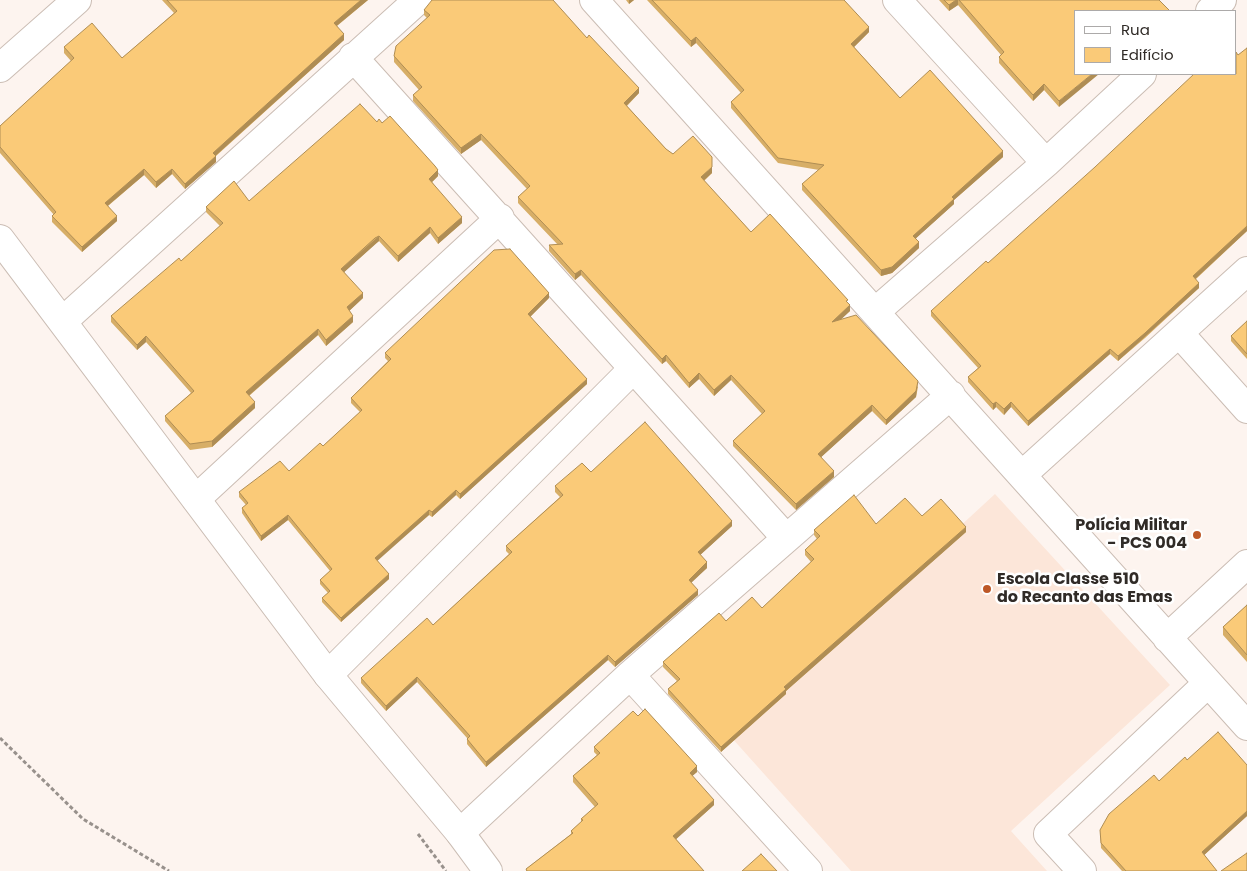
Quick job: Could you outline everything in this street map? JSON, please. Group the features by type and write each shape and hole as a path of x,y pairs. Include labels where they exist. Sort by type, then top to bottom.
{"street":[{"path":"0,68 77,0"},
{"path":"63,321 353,56 418,0"},
{"path":"594,0 1247,726"},
{"path":"897,0 1046,163"},
{"path":"1190,0 1199,10"},
{"path":"1211,10 1222,0"},
{"path":"353,56 786,538"},
{"path":"875,312 1046,163 1141,75"},
{"path":"196,499 500,218"},
{"path":"0,238 328,676 460,833 488,871"},
{"path":"1022,475 1247,271"},
{"path":"1179,333 1247,409"},
{"path":"328,676 633,369"},
{"path":"460,833 630,675 951,395"},
{"path":"1167,638 1247,564"},
{"path":"630,675 808,871"},
{"path":"1082,871 1048,834 1208,683"}],"path":[{"path":"0,738 83,819 169,871"}],"shaded area":[{"name":"Escola Classe 510 do Recanto das Emas","path":"995,494 1170,685 1011,831 1047,871 851,871 731,737"}],"building":[{"path":"167,0 361,0 334,23 344,34 213,153 216,156 185,184 172,169 156,182 144,169 105,203 117,216 82,247 52,216 56,212 0,147 0,126 74,58 64,47 92,23 122,58 177,11"},
{"path":"432,0 553,0 587,38 589,35 639,88 624,103 666,149 673,154 693,136 712,157 712,167 701,177 751,232 770,214 848,300 846,301 850,305 832,322 856,315 918,381 916,391 886,420 872,405 818,454 834,471 796,504 733,441 765,411 731,375 714,390 699,373 689,383 666,355 662,359 581,270 575,274 549,245 563,244 518,197 530,186 481,134 461,148 413,95 422,87 394,56 396,46 430,15 424,10"},
{"path":"652,0 844,0 869,27 851,44 900,98 930,70 1003,151 952,197 954,199 913,236 919,242 892,267 881,270 802,184 824,165 778,158 731,102 744,90 696,37 691,41"},
{"path":"944,0 956,0 949,5"},
{"path":"959,0 1159,0 1169,10 1074,10 1074,75 1091,75 1059,101 1044,84 1033,95 999,57 1004,52"},
{"path":"1247,48 1247,226 1193,276 1199,283 1145,333 1118,356 1110,349 1028,421 1011,402 1004,409 996,402 993,404 968,377 981,366 931,311 986,261 988,263 1095,167 1193,75 1237,75 1237,54 1238,55"},
{"path":"360,104 377,122 379,119 382,123 390,116 438,170 429,179 462,217 438,238 430,227 398,256 379,236 375,238 341,269 363,293 347,307 353,316 326,340 318,329 246,392 255,402 212,441 190,444 165,416 194,391 146,336 137,345 111,316 179,258 181,261 223,223 206,207 234,181 249,201"},
{"path":"510,249 549,293 528,314 587,379 460,494 456,490 432,512 429,510 375,558 389,574 341,618 322,598 330,591 320,580 332,569 288,515 261,536 242,508 248,503 239,492 280,461 289,471 320,443 323,446 362,410 351,398 391,359 385,353 494,250"},
{"path":"1247,321 1247,354 1231,336"},
{"path":"645,422 732,521 698,552 707,562 689,580 698,590 615,662 608,655 486,762 467,739 470,736 417,677 386,706 361,678 427,618 433,625 512,552 506,546 563,495 555,486 582,463 591,472"},
{"path":"854,495 876,524 905,498 922,516 941,499 966,527 784,687 786,689 721,747 668,689 680,679 663,662 719,613 726,621 752,597 762,608 814,559 805,550 820,536 814,530"},
{"path":"1247,605 1247,655 1223,627"},
{"path":"645,709 697,766 690,773 714,800 673,836 704,871 527,871 526,869 573,833 571,831 583,820 581,819 598,804 573,776 600,753 594,747 633,711 638,716"},
{"path":"1218,732 1247,765 1247,811 1202,852 1217,871 1126,871 1101,843 1100,830 1109,814 1154,775 1159,781 1185,757 1187,760"},
{"path":"1247,853 1247,871 1221,871"},
{"path":"761,854 777,871 742,871"}],"place":[{"name":"Polícia Militar - PCS 004","path":"1197,535"},
{"name":"Escola Classe 510 do Recanto das Emas","path":"987,589"}]}
